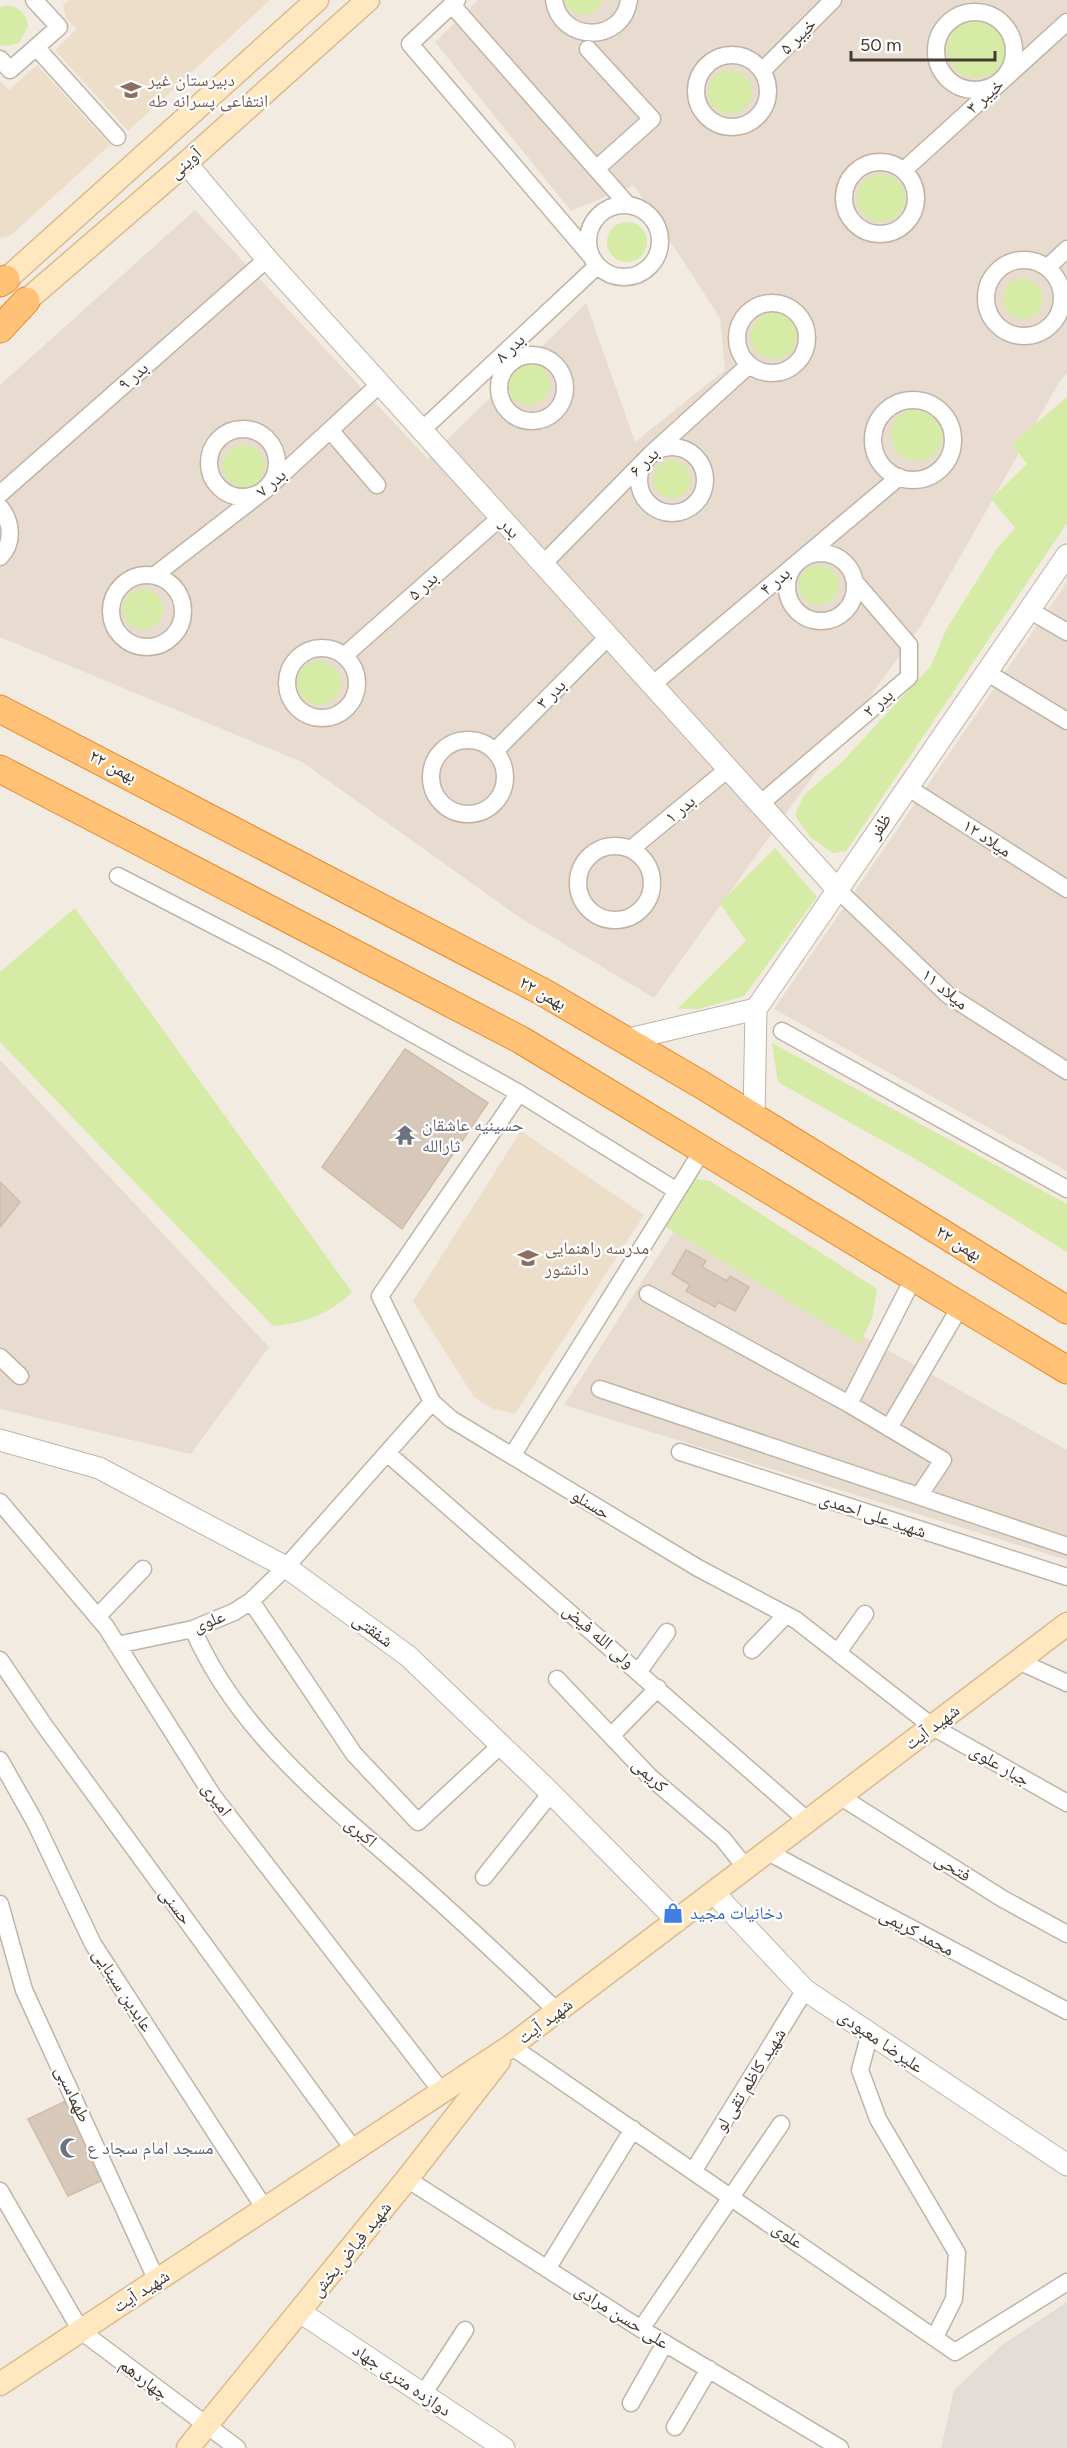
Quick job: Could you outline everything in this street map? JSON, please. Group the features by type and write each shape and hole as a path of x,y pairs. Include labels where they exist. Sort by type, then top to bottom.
{"highway":[{"path":"0,328 26,301"},
{"name":"۲۲ بهمن","path":"0,709 543,992 754,1116 1060,1304"},
{"path":"0,769 521,1040 1067,1370"},
{"path":"1028,1347 1067,1378"}],"main road":[{"name":"آوینی","path":"2,280 317,0"},
{"name":"آوینی","path":"0,324 186,163 368,0"},
{"name":"شهید آیت","path":"0,2384 511,2046 1067,1624"},
{"name":"شهید فیاض بخش","path":"188,2448 407,2179 511,2046"}],"street":[{"path":"554,0 558,14 566,24 587,34 600,33 612,27 622,18 629,0"},
{"name":"خیبر ۵","path":"762,71 833,0"},
{"path":"0,59 10,70 59,27 36,1"},
{"path":"594,260 587,243 589,231 594,219 603,211 627,204 638,207 655,222 659,233 657,255 642,272 620,277 608,273 594,260 410,44 454,2 627,204"},
{"path":"975,12 988,14 1008,29 1015,53 1012,65 1003,79 985,89 972,90 959,87 948,80 939,69 936,42 941,30 950,20 962,14 975,12"},
{"name":"خیبر ۳","path":"904,170 1067,22"},
{"path":"36,47 117,137"},
{"path":"588,49 652,119 596,169"},
{"path":"743,56 762,71 768,95 765,106 750,123 727,127 716,124 700,108 696,86 699,74 718,57 743,56"},
{"path":"882,162 904,170 916,190 916,202 906,223 884,234 872,233 861,228 846,210 844,198 851,176 870,163 882,162"},
{"name":"بدر","path":"186,163 267,259 837,889"},
{"path":"1048,267 1067,249"},
{"name":"بدر ۹","path":"0,494 267,259"},
{"name":"بدر ۸","path":"422,430 511,355 594,260"},
{"path":"1031,261 1048,267 1061,287 1062,299 1054,321 1046,329 1023,336 1010,333 999,326 991,316 987,304 987,290 992,278 1000,268 1011,262 1031,261"},
{"path":"768,303 791,308 806,326 807,338 800,359 782,372 770,373 749,365 742,356 737,334 740,323 747,313 768,303"},
{"path":"511,355 535,355 545,358 561,372 565,392 562,403 545,419 523,421 504,408 498,386 500,376 511,355"},
{"name":"بدر ۶","path":"543,564 651,454 749,365"},
{"name":"بدر ۷","path":"155,576 265,490 380,384"},
{"path":"907,400 933,405 950,424 952,450 946,462 931,475 912,480 899,477 887,471 873,449 876,423 894,404 907,400"},
{"path":"236,429 248,429 268,439 274,448 277,470 265,490 244,497 222,490 210,472 208,461 217,440 236,429"},
{"path":"330,430 377,485"},
{"path":"671,447 692,454 704,472 703,493 697,503 678,513 656,510 648,503 641,494 639,473 651,454 671,447"},
{"name":"بدر ۴","path":"652,685 899,477"},
{"path":"0,507 8,519 10,531 9,544 0,558"},
{"name":"بدر ۵","path":"345,655 501,517"},
{"path":"813,554 835,556 844,562 855,582 852,598 844,613 823,621 812,620 794,608 789,598 789,576 798,562 813,554"},
{"name":"ظفر","path":"756,1009 1067,555"},
{"path":"155,576 176,589 184,612 178,629 165,643 154,647 141,647 120,637 110,616 111,604 115,593 132,577 155,576"},
{"name":"بدر ۲","path":"760,804 909,677 909,645 855,582"},
{"path":"1029,610 1067,632"},
{"name":"بدر ۳","path":"495,751 608,637"},
{"path":"322,647 345,655 353,665 357,676 353,700 334,716 322,718 301,712 288,694 286,682 293,662 311,649 322,647"},
{"path":"986,672 1067,721"},
{"path":"474,740 495,751 505,772 505,783 500,796 492,806 468,814 456,813 444,806 436,797 431,784 431,772 441,751 451,744 474,740"},
{"name":"بدر ۱","path":"631,849 728,769"},
{"name":"میلاد ۱۲","path":"907,787 1067,889"},
{"path":"608,846 631,849 648,865 653,888 649,901 641,911 630,918 617,921 604,919 592,913 583,904 578,892 581,867 597,850 608,846"},
{"path":"118,876 275,957 519,1093 677,1191"},
{"name":"میلاد ۱۱","path":"837,889 948,995 1067,1071"},
{"path":"625,1040 756,1009 754,1116"},
{"path":"782,1030 1067,1189"},
{"path":"286,1567 432,1402 380,1296 519,1093"},
{"path":"512,1456 702,1151"},
{"path":"849,1404 913,1278"},
{"path":"648,1294 849,1404 943,1460 919,1496"},
{"path":"889,1428 960,1307"},
{"path":"0,1357 20,1376"},
{"path":"600,1389 1067,1546"},
{"name":"حسنلو","path":"432,1402 451,1419 698,1568 786,1615 838,1652 933,1726"},
{"name":"شفقتی","path":"2,1444 99,1468 286,1567 408,1656 551,1793 677,1921"},
{"name":"شهید علی احمدی","path":"680,1452 1067,1577"},
{"name":"ولی الله فیض","path":"387,1453 808,1821"},
{"name":"امیری","path":"0,1502 97,1617 213,1796 442,2092"},
{"name":"علوی","path":"117,1645 193,1629 234,1612 251,1601 286,1567"},
{"path":"97,1617 143,1569"},
{"path":"251,1601 354,1754 418,1822 501,1745"},
{"path":"838,1652 865,1614"},
{"path":"752,1650 786,1615"},
{"name":"اکبری","path":"193,1629 206,1660 237,1704 278,1753 330,1804 558,2012"},
{"path":"639,1671 667,1632"},
{"name":"حسنی","path":"0,1660 51,1734 354,2150"},
{"path":"1018,1661 1067,1683"},
{"name":"کریمی","path":"557,1679 650,1777 723,1839 746,1868"},
{"path":"611,1736 658,1688"},
{"name":"جبار علوی","path":"933,1726 1067,1803"},
{"name":"عابدین سینایی","path":"0,1760 35,1822 93,1944 265,2209"},
{"path":"484,1877 551,1793"},
{"name":"فتحی","path":"841,1797 1003,1899 1067,1934"},
{"name":"محمد کریمی","path":"768,1852 1067,2011"},
{"name":"علیرضا معبودی","path":"714,1893 805,1989 1067,2165"},
{"name":"طهماسبی","path":"0,1904 24,1990 157,2281"},
{"name":"شهید کاظم تقی لو","path":"694,2170 805,1989"},
{"path":"870,2033 860,2070 879,2119 957,2253 954,2299 935,2337"},
{"name":"علوی","path":"511,2046 955,2352 1067,2282"},
{"path":"641,2329 730,2195 782,2124"},
{"path":"548,2269 633,2129"},
{"name":"علی حسن مرادی","path":"407,2179 641,2329 840,2448"},
{"path":"0,2191 81,2331"},
{"name":"دوازده متری جهاد","path":"300,2312 504,2448"},
{"path":"424,2393 465,2330"},
{"name":"چهاردهم","path":"81,2331 237,2448"},
{"path":"631,2403 665,2343"},
{"path":"675,2427 709,2369"}],"shaded area":[{"name":"دبیرستان غیر انتفاعی پسرانه طه","path":"69,0 270,0 128,131 55,50 77,29 66,18 63,5"},
{"path":"478,0 1067,0 1067,373 1058,384 922,624 654,998 516,915 302,762 0,637 0,385 195,210 428,459 586,303 635,442 725,370 720,318 634,185 571,211 435,42"},
{"path":"37,65 110,145 10,236 0,238 0,81 9,90"},
{"path":"1067,582 1067,1171 774,1009"},
{"path":"0,1060 269,1347 191,1454 0,1409"},
{"name":"مدرسه راهنمایی دانشور","path":"521,1131 644,1215 515,1414 491,1408 474,1397 413,1301"},
{"path":"674,1231 1067,1450 1067,1560 564,1405"},
{"path":"1067,2302 1067,2448 941,2448 954,2390 1002,2345"}],"green space":[{"path":"564,0 603,0 595,12 581,15 573,12"},
{"path":"8,5 22,12 28,27 19,43 7,46 0,45 0,7"},
{"path":"970,20 982,20 997,28 1005,43 1005,55 997,70 982,78 970,78 955,70 947,55 947,43 955,28"},
{"path":"730,70 746,76 752,92 746,108 730,114 714,108 708,92 714,76"},
{"path":"876,174 886,174 898,181 905,193 905,203 898,215 886,222 876,222 861,211 857,203 857,193 868,178"},
{"path":"627,222 635,223 641,228 646,234 646,250 641,256 635,261 627,262 619,261 613,256 608,250 607,242 608,234 613,228 619,223"},
{"path":"1023,279 1031,280 1037,285 1042,291 1042,307 1037,313 1031,318 1023,319 1015,318 1009,313 1004,307 1003,299 1004,291 1009,285 1015,280"},
{"path":"774,313 790,320 797,336 790,352 774,359 758,352 751,336 758,320"},
{"path":"529,363 544,369 550,384 544,399 529,405 514,399 508,384 514,369"},
{"path":"1067,397 1067,523 846,851 833,853 810,837 795,815 804,795 842,762 931,666 946,630 996,550 1015,528 991,499 1027,464 1012,444"},
{"path":"912,409 922,409 931,413 939,421 943,435 939,449 931,457 922,461 912,461 903,457 895,449 891,440 891,430 895,421 903,413"},
{"path":"244,445 252,446 259,451 264,458 264,474 259,481 252,486 244,487 236,486 229,481 224,474 223,466 224,458 229,451 236,446"},
{"path":"672,460 686,465 691,479 686,493 672,498 658,493 653,479 658,465"},
{"path":"819,565 827,566 833,571 838,577 838,593 833,599 827,604 819,605 811,604 805,599 800,593 799,585 800,577 805,571 811,566"},
{"path":"143,589 151,590 157,595 162,601 162,617 157,623 151,628 143,629 135,628 129,623 124,617 123,609 124,601 129,595 135,590"},
{"path":"319,661 335,667 341,683 335,699 319,705 303,699 297,683 303,667"},
{"path":"775,848 817,897 744,996 699,1009 677,1009 746,941 720,903"},
{"path":"75,908 352,1292 326,1312 295,1323 273,1326 0,1042 0,972"},
{"path":"772,1043 1067,1204 1067,1252 924,1164 778,1082"},
{"path":"695,1179 710,1181 877,1289 872,1318 860,1344 666,1227"}],"building":[{"name":"حسینیه عاشقان ثارالله","path":"405,1049 488,1103 402,1229 322,1167"},
{"path":"0,1182 20,1202 0,1227"},
{"path":"686,1250 706,1261 702,1267 727,1281 730,1276 749,1287 735,1311 718,1302 715,1307 686,1291 690,1285 672,1274"},
{"name":"مسجد امام سجاد ع","path":"74,2097 110,2177 68,2196 28,2119"}],"place":[{"name":"دبیرستان غیر انتفاعی پسرانه طه","path":"131,90"},
{"name":"حسینیه عاشقان ثارالله","path":"405,1135"},
{"name":"مدرسه راهنمایی دانشور","path":"528,1258"},
{"name":"دخانیات مجید","path":"673,1913"},
{"name":"مسجد امام سجاد ع","path":"70,2148"}]}
